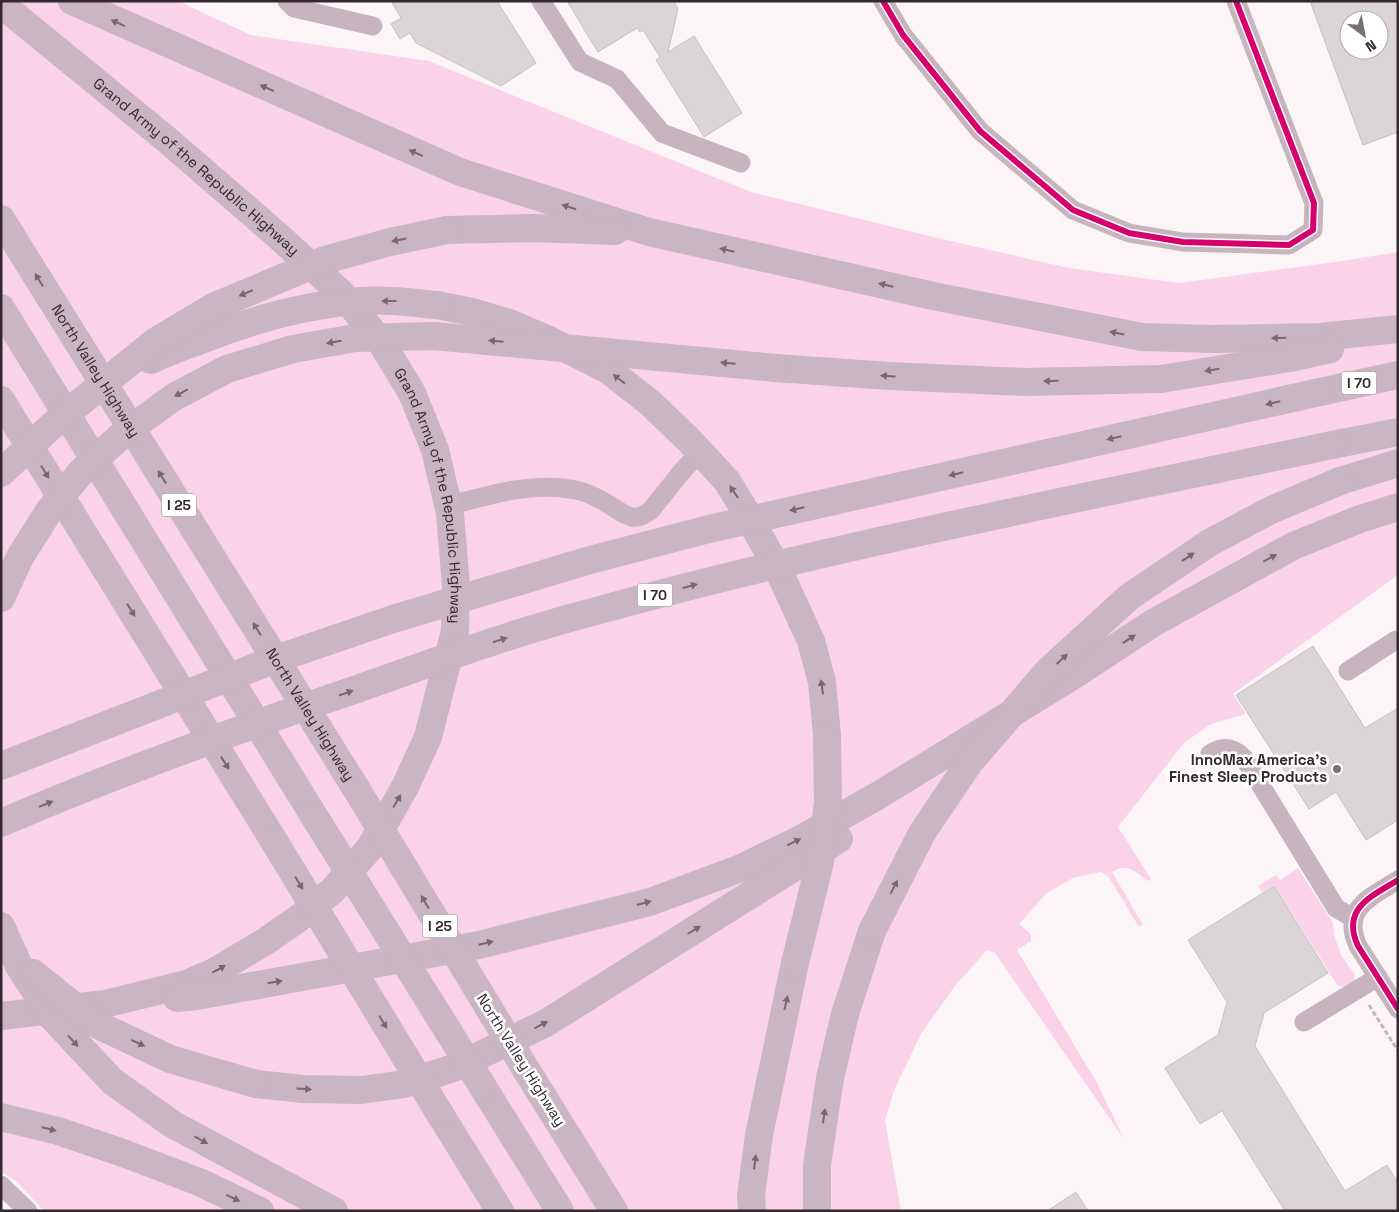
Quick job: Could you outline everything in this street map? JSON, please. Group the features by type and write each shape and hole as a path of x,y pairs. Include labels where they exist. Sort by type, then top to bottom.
{"highway":[{"path":"72,1 460,172 649,232 933,296 1142,338 1320,337 1398,329"},
{"name":"Grand Army of the Republic Highway","path":"1,4 166,139 277,235 341,293 381,342 412,393 435,450 448,506 456,586 455,631 428,737 405,787 370,848 332,891 299,918 266,941 229,964 186,984 105,1004 1,1016"},
{"name":"North Valley Highway","path":"1,219 357,790 614,1211"},
{"path":"1,473 56,422 156,341 213,307 325,260 390,242 447,230 534,228 649,232"},
{"path":"56,422 114,381 157,357 224,331 264,318 317,306 358,301 394,301 437,305 472,312 549,340 608,370 649,402 727,481 744,507 778,569 811,641 822,682 827,735 828,803 820,862 795,963 758,1135 751,1195 752,1211"},
{"path":"1,308 560,1211"},
{"path":"1,598 20,557 49,511 81,472 123,434 174,397 227,369 284,352 355,338 434,336 776,368 889,376 1025,382 1160,379 1290,358 1398,334"},
{"name":"I 70","path":"1,766 276,659 393,620 590,560 719,527 1398,375"},
{"path":"1,400 500,1211"},
{"name":"I 70","path":"1,823 175,753 449,657 580,615 728,576 891,538 1398,432"},
{"path":"817,1211 817,1165 830,1078 845,1014 872,930 922,833 969,763 1048,672 1129,597 1209,543 1271,510 1340,481 1398,463"},
{"path":"1,943 24,967 96,1024 170,1059 256,1084 303,1089 361,1090 405,1084 456,1067 546,1023 877,815 1074,675 1152,623 1293,546 1360,519 1398,507"},
{"path":"105,1004 197,996 384,963 479,945 650,902 741,868 801,839 879,795 1074,675"},
{"path":"1,926 19,966 52,1017 112,1081 172,1124 334,1211"},
{"path":"1,1117 58,1131 123,1153 199,1182 260,1211"}],"street":[{"path":"287,1 294,8 373,26"},
{"path":"541,1 580,62 617,79 662,133 741,163"},
{"path":"883,1 904,35 980,131 1073,210 1129,233 1182,242 1289,245 1313,230 1314,203 1236,1"},
{"path":"448,506 510,491 551,487 577,490 590,494 621,514 636,518 644,516 651,510 700,452"},
{"path":"1348,671 1396,640 1398,642"},
{"path":"1210,754 1224,748 1238,752 1244,758 1336,908 1353,918"},
{"path":"1398,880 1364,901 1353,918 1354,937 1398,1009"},
{"path":"1304,1022 1378,977"},
{"path":"1,1185 28,1211"}],"path":[{"path":"1359,988 1398,1051"}],"shaded area":[{"path":"1,1 178,1 251,35 429,61 751,192 1069,268 1179,283 1398,252 1398,575 1233,694 1246,714 1211,724 1184,743 1118,827 1151,879 1147,881 1135,871 1126,868 1117,869 1112,872 1143,925 1139,927 1108,876 1101,872 1073,878 1047,893 1019,924 1031,934 1031,941 1017,950 1097,1083 1124,1139 995,953 987,950 955,986 922,1032 895,1088 885,1120 901,1211 44,1211 16,1181 1,1172"},
{"path":"1298,868 1333,923 1334,935 1341,955 1355,975 1354,981 1343,987 1338,986 1274,885 1262,892 1258,886 1276,875 1280,880"}],"building":[{"path":"391,1 497,1 536,63 501,86 416,43 410,33 400,39 391,24 401,18"},
{"path":"567,1 674,1 678,9 668,52 694,36 742,113 704,137 656,60 660,57 643,30 640,32 637,28 598,52"},
{"path":"1310,1 1398,1 1398,132 1363,145"},
{"path":"1313,646 1365,728 1398,708 1398,820 1366,840 1336,792 1309,809 1236,695"},
{"path":"1274,886 1328,973 1264,1013 1255,1046 1345,1191 1387,1165 1398,1183 1398,1211 1285,1211 1222,1111 1200,1124 1165,1068 1218,1035 1227,1002 1188,940"},
{"path":"1076,1192 1088,1211 1047,1211"}],"cycle path":[{"path":"883,1 903,35 980,131 1073,210 1129,233 1183,242 1289,245 1313,230 1314,203 1236,1"},
{"path":"1398,880 1378,892 1361,906 1353,922 1358,946 1398,1009"}],"place":[{"name":"InnoMax America's Finest Sleep Products","path":"1337,769"}]}
